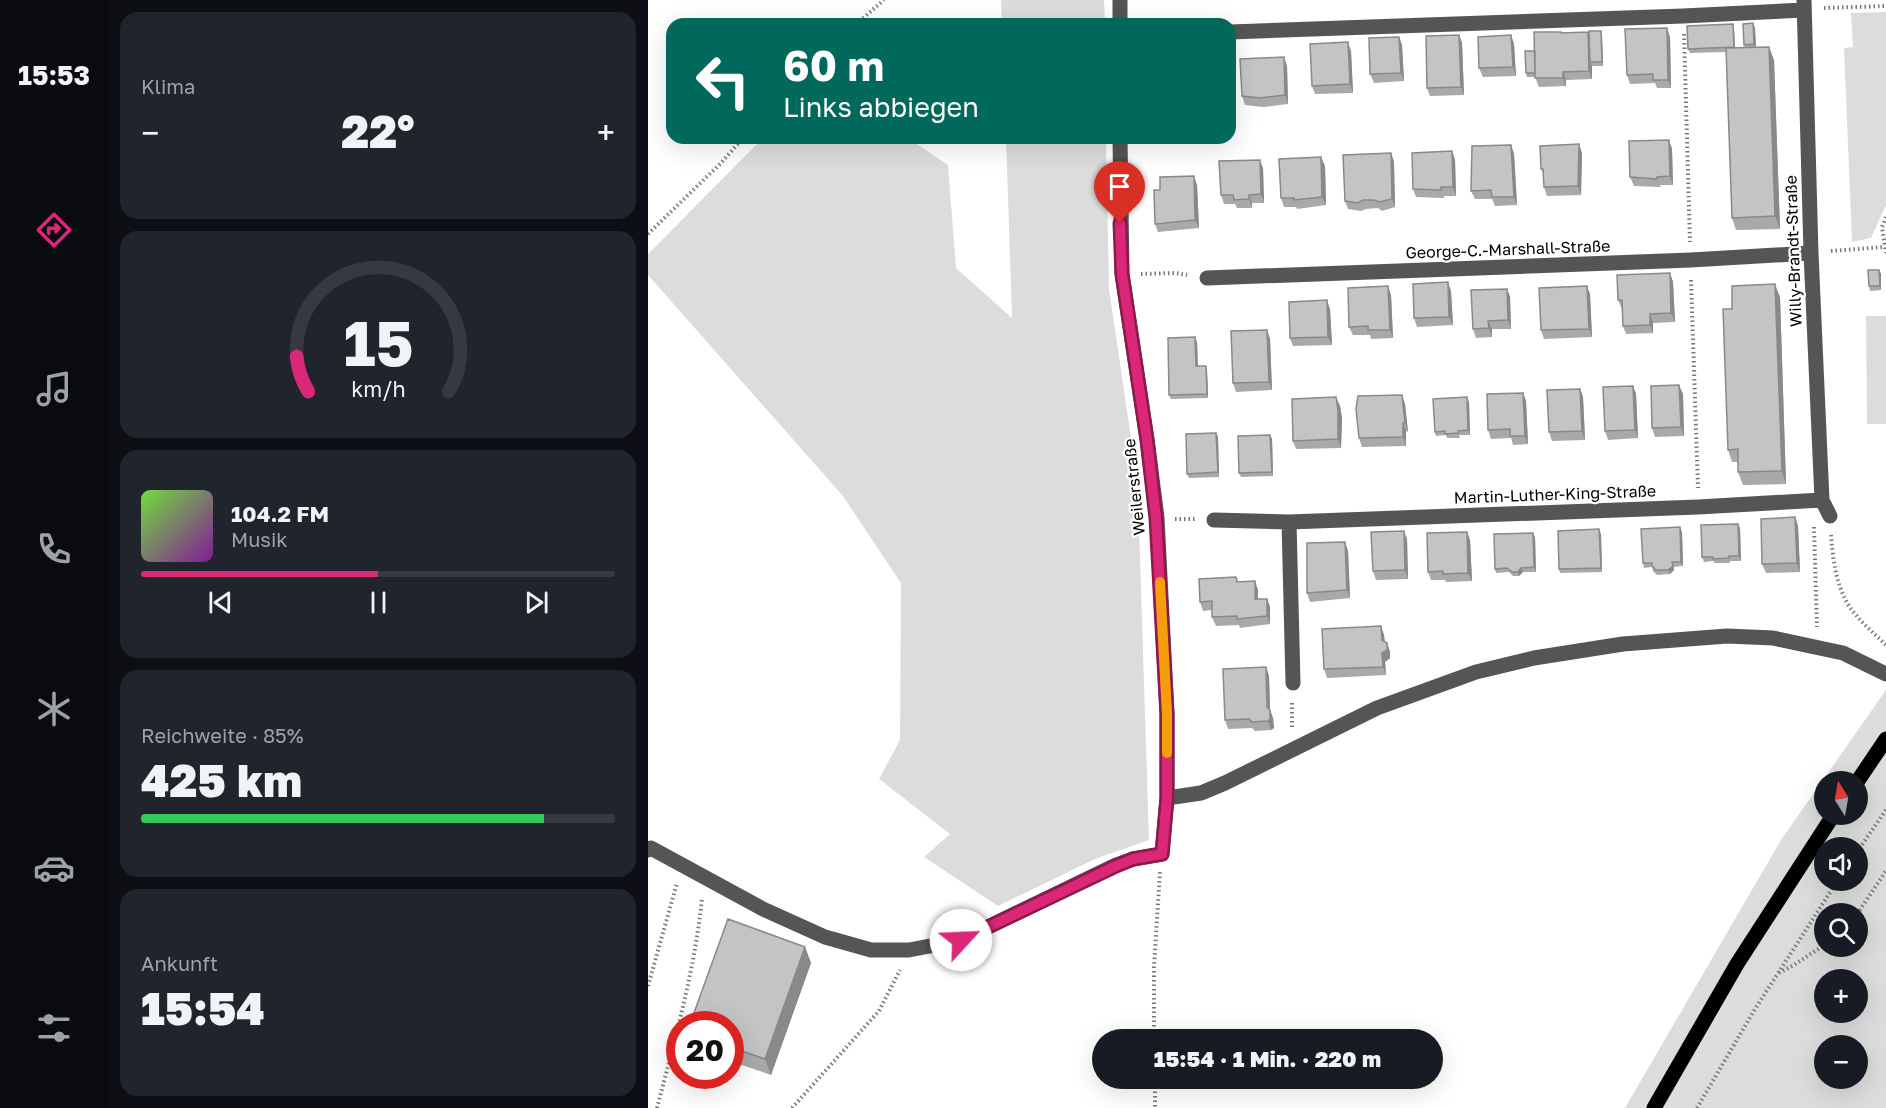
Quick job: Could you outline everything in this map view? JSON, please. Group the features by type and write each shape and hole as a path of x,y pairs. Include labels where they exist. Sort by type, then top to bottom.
{"main road":[{"path":"1864,771 1886,739"},
{"path":"1654,1108 1737,964 1827,825"}],"street":[{"path":"1120,0 1120,18"},
{"path":"1236,32 1683,16 1804,5"},
{"name":"Willy-Brandt-Straße","path":"1804,5 1821,500"},
{"name":"Weilerstraße","path":"1120,144 1122,274 1147,440 1156,518 1167,714 1167,798 1162,854"},
{"name":"George-C.-Marshall-Straße","path":"1207,278 1691,260 1811,253"},
{"path":"1821,500 1830,516"},
{"name":"Martin-Luther-King-Straße","path":"1214,520 1289,522 1698,507 1821,500"},
{"path":"1289,522 1293,683"},
{"path":"1167,798 1200,793 1294,750 1377,708 1476,672 1534,658 1623,644 1727,636 1773,638 1843,653 1886,674"},
{"path":"648,850 651,848 763,909 825,937 871,950 909,950 961,940 1116,866 1133,859 1162,854"}],"path":[{"path":"863,18 884,0"},
{"path":"1804,5 1886,6"},
{"path":"1683,16 1698,507"},
{"path":"648,234 737,144"},
{"path":"1886,217 1882,227 1886,253"},
{"path":"1811,253 1884,247"},
{"path":"1122,274 1175,273 1207,278"},
{"path":"1817,646 1814,521 1821,500"},
{"path":"1830,516 1836,573 1845,598 1854,614 1886,645"},
{"path":"1156,518 1214,520"},
{"path":"1293,683 1291,711 1294,750"},
{"path":"1867,837 1886,810"},
{"path":"1154,1029 1154,967 1162,854"},
{"path":"648,986 681,865"},
{"path":"1864,903 1886,871"},
{"path":"657,1108 684,1008 700,924 704,877"},
{"path":"1697,1108 1732,1047 1831,891"},
{"path":"792,1108 879,1011 909,950"},
{"path":"1778,974 1814,952"},
{"path":"1155,1089 1155,1108"}],"shaded area":[{"path":"1001,0 1104,0 1105,18 1002,18"},
{"path":"1886,12 1886,205 1871,238 1852,242 1844,48 1853,47 1851,13"},
{"path":"757,144 917,144 948,165 956,268 1012,318 1006,144 1106,144 1109,289 1131,438 1139,525 1149,840 1095,859 998,906 924,857 950,834 879,779 900,740 901,583 843,496 648,275 648,254"},
{"path":"1866,316 1886,316 1886,424 1867,424"},
{"path":"1886,690 1886,1108 1625,1108 1781,840 1814,793 1814,825 1868,825 1868,771 1829,771"}],"building":[{"path":"1753,23 1754,44 1744,45 1743,24"},
{"path":"1733,24 1734,47 1688,49 1687,26"},
{"path":"1667,28 1668,80 1653,80 1653,74 1627,75 1625,29"},
{"path":"1589,31 1601,31 1602,62 1590,62"},
{"path":"1534,32 1588,32 1589,71 1563,72 1563,78 1535,78"},
{"path":"1459,35 1461,87 1427,88 1426,36"},
{"path":"1511,35 1513,67 1479,68 1478,37"},
{"path":"1399,37 1401,73 1370,74 1369,38"},
{"path":"1348,42 1350,84 1312,86 1310,44"},
{"path":"1769,47 1775,216 1732,218 1726,48"},
{"path":"1525,51 1535,51 1535,73 1526,73"},
{"path":"1284,57 1285,95 1260,98 1242,96 1240,59"},
{"path":"1669,140 1670,176 1657,177 1657,179 1630,177 1629,141"},
{"path":"1579,144 1578,186 1544,187 1540,146"},
{"path":"1511,145 1514,197 1492,197 1491,190 1471,191 1472,146"},
{"path":"1452,151 1453,187 1441,187 1441,190 1413,189 1412,153"},
{"path":"1391,153 1392,199 1379,202 1363,200 1358,203 1345,201 1343,155"},
{"path":"1321,157 1322,197 1294,200 1294,198 1281,198 1279,159"},
{"path":"1260,160 1261,194 1249,195 1249,199 1234,200 1233,195 1221,195 1219,161"},
{"path":"1194,176 1195,220 1155,224 1154,190 1160,190 1160,177"},
{"path":"1868,270 1879,270 1880,286 1869,286"},
{"path":"1670,273 1671,313 1650,314 1650,325 1623,326 1622,300 1618,300 1617,275"},
{"path":"1448,282 1449,317 1414,318 1413,284"},
{"path":"1775,284 1782,471 1738,472 1738,449 1728,450 1723,309 1732,309 1732,286"},
{"path":"1388,286 1390,330 1368,330 1368,326 1349,327 1348,288"},
{"path":"1587,286 1589,329 1541,330 1539,288"},
{"path":"1507,289 1508,320 1488,321 1489,328 1473,329 1471,290"},
{"path":"1327,300 1328,337 1290,338 1289,302"},
{"path":"1267,330 1269,382 1233,383 1231,331"},
{"path":"1195,337 1196,366 1206,366 1207,394 1169,395 1168,338"},
{"path":"1679,385 1681,427 1652,428 1651,386"},
{"path":"1633,386 1635,430 1605,431 1603,387"},
{"path":"1580,389 1582,431 1549,432 1547,390"},
{"path":"1523,393 1525,436 1510,436 1510,429 1488,430 1487,394"},
{"path":"1402,395 1405,423 1403,423 1403,437 1359,438 1356,409 1358,396"},
{"path":"1336,397 1338,439 1293,441 1292,399"},
{"path":"1467,397 1468,430 1445,434 1445,431 1435,432 1433,399"},
{"path":"1216,433 1218,472 1187,474 1186,434"},
{"path":"1270,435 1272,472 1239,473 1238,436"},
{"path":"1795,517 1797,563 1762,564 1761,519"},
{"path":"1738,524 1739,556 1713,559 1713,557 1702,557 1701,525"},
{"path":"1680,527 1681,562 1672,562 1673,566 1668,570 1656,570 1652,563 1643,563 1641,529"},
{"path":"1599,529 1601,568 1559,569 1558,531"},
{"path":"1404,531 1405,570 1373,571 1371,532"},
{"path":"1467,532 1468,573 1428,572 1427,533"},
{"path":"1533,533 1534,567 1521,568 1518,572 1512,572 1507,568 1495,569 1494,534"},
{"path":"1345,542 1347,590 1307,593 1307,543"},
{"path":"1236,577 1237,582 1255,581 1255,599 1267,599 1267,616 1237,619 1237,616 1212,617 1212,601 1200,602 1199,579"},
{"path":"1381,626 1382,640 1387,643 1387,650 1382,653 1383,667 1324,669 1322,629"},
{"path":"1266,667 1267,707 1270,710 1270,719 1252,722 1249,719 1225,720 1223,669"},
{"path":"728,919 805,947 765,1059 744,1052 744,1011 695,1011"}],"slow traffic":[{"path":"1160,582 1167,753"}],"route":[{"path":"961,940 1116,866 1133,859 1162,854 1167,798 1167,714 1156,518 1147,440 1122,274 1120,223"}]}
